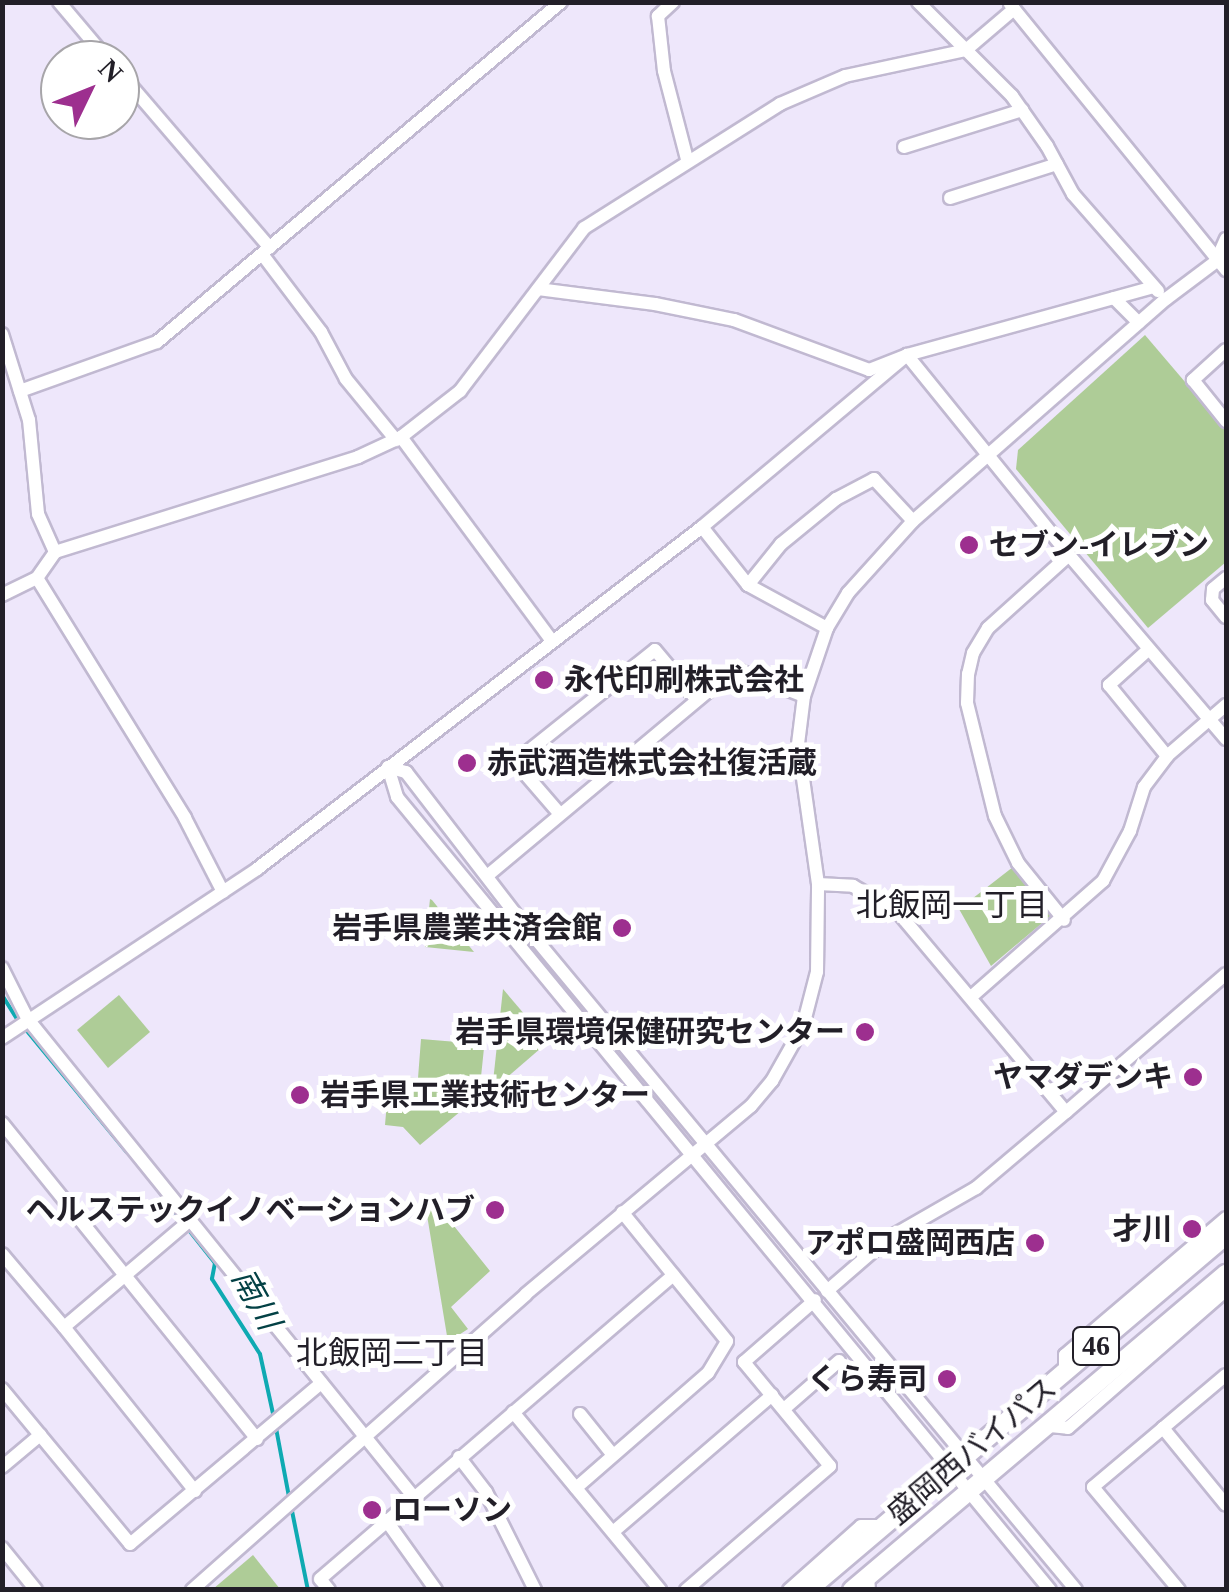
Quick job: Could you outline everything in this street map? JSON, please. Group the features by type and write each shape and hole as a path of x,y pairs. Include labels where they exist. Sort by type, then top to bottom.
{"highway":[{"name":"盛岡西バイパス","path":"808,1590 1226,1235"},
{"name":"盛岡西バイパス","path":"852,1590 868,1583 1226,1274"}],"street":[{"path":"59,2 91,40"},
{"path":"918,2 1022,110 1073,194 1166,298"},
{"path":"20,390 156,342 552,5"},
{"path":"665,5 658,16 664,71 687,160"},
{"path":"2,595 37,578 55,552 358,456 399,438 460,391 584,228 780,104 845,76 966,50 1011,6 1224,261"},
{"path":"140,98 266,251 346,379 399,438 552,640"},
{"path":"904,147 1022,110"},
{"path":"950,198 1057,164"},
{"path":"1224,261 1226,239"},
{"path":"192,1590 622,1212 751,1106 772,1081 803,1026 817,972 818,884 798,744 804,696 827,628 848,593 913,522 1166,298 1224,261"},
{"path":"538,289 655,304 734,320 855,368 888,366 907,355 1154,287"},
{"path":"1114,298 1139,323"},
{"path":"2,334 29,420 36,501 55,552"},
{"path":"1226,350 1193,380 1226,421"},
{"path":"907,355 1069,555 1226,739"},
{"path":"2,1038 222,892 388,767 702,527 907,355"},
{"path":"748,585 781,544 836,498 874,479 913,522"},
{"path":"702,527 748,585 827,628"},
{"path":"1064,920 1018,863 995,816 967,703 973,652 988,628 1069,555"},
{"path":"37,578 186,818 222,892"},
{"path":"1226,578 1213,590 1212,600 1226,617"},
{"path":"1149,649 1109,685 1167,756"},
{"path":"558,814 515,762 655,650 697,700"},
{"path":"488,876 735,669 804,696"},
{"path":"971,997 1064,920 1116,862 1144,788 1167,756 1226,704"},
{"path":"388,767 406,772 827,1291 1076,1590"},
{"path":"388,767 396,797 1050,1590"},
{"path":"818,884 853,886 888,904 1066,1112"},
{"path":"2,968 27,1018 188,1222 414,1496"},
{"path":"827,1291 887,1239 976,1188 1226,974"},
{"path":"2,1123 257,1439"},
{"path":"576,1488 708,1373 728,1341 622,1212"},
{"path":"1065,1373 1065,1356 1226,1218"},
{"path":"64,1327 188,1222"},
{"path":"2,1254 194,1491"},
{"path":"329,1590 320,1580 673,1275"},
{"path":"1050,1426 1068,1428 1226,1290"},
{"path":"686,1590 830,1466 744,1362 814,1300"},
{"path":"784,1409 838,1361"},
{"path":"1179,1590 1093,1487 1226,1375"},
{"path":"2,1389 130,1544 321,1382"},
{"path":"613,1532 772,1395"},
{"path":"513,1412 660,1590"},
{"path":"580,1414 612,1454"},
{"path":"1163,1428 1226,1505"},
{"path":"2,1466 40,1434"},
{"path":"459,1458 486,1492 535,1590"},
{"path":"386,1520 436,1590"},
{"path":"789,1590 861,1526 882,1526"},
{"path":"2,1548 36,1590"}],"green space":[{"path":"1145,335 1226,430 1226,562 1148,628 1016,469 1018,450"},
{"path":"1013,867 1053,914 991,966 959,909"},
{"path":"432,900 474,952 425,947"},
{"path":"503,989 548,1042 498,1085 493,1082"},
{"path":"119,995 150,1032 108,1068 77,1030"},
{"path":"421,1039 481,1044 484,1048 479,1096 420,1145 403,1127 385,1125 389,1077 418,1078"},
{"path":"430,1196 490,1271 451,1307 468,1329 448,1342 426,1209"},
{"path":"253,1555 280,1589 213,1589"}],"waterway":[{"name":"南川","path":"2,995 17,1019"},
{"name":"南川","path":"27,1031 126,1151"},
{"name":"南川","path":"151,1181 182,1221"},
{"name":"南川","path":"188,1229 215,1263 212,1279 260,1354 274,1418"},
{"name":"南川","path":"276,1428 289,1497"},
{"name":"南川","path":"291,1506 308,1590"}],"place":[{"name":"セブン-イレブン","path":"969,545"},
{"name":"永代印刷株式会社","path":"544,680"},
{"name":"赤武酒造株式会社復活蔵","path":"467,763"},
{"name":"岩手県農業共済会館","path":"622,928"},
{"name":"岩手県環境保健研究センター","path":"865,1032"},
{"name":"ヤマダデンキ","path":"1193,1077"},
{"name":"岩手県工業技術センター","path":"300,1095"},
{"name":"ヘルステックイノベーションハブ","path":"495,1210"},
{"name":"才川","path":"1192,1229"},
{"name":"アポロ盛岡西店","path":"1035,1243"},
{"name":"くら寿司","path":"947,1379"},
{"name":"ローソン","path":"372,1510"}],"district":[{"name":"北飯岡一丁目","path":"952,905"},
{"name":"北飯岡二丁目","path":"392,1353"}]}
